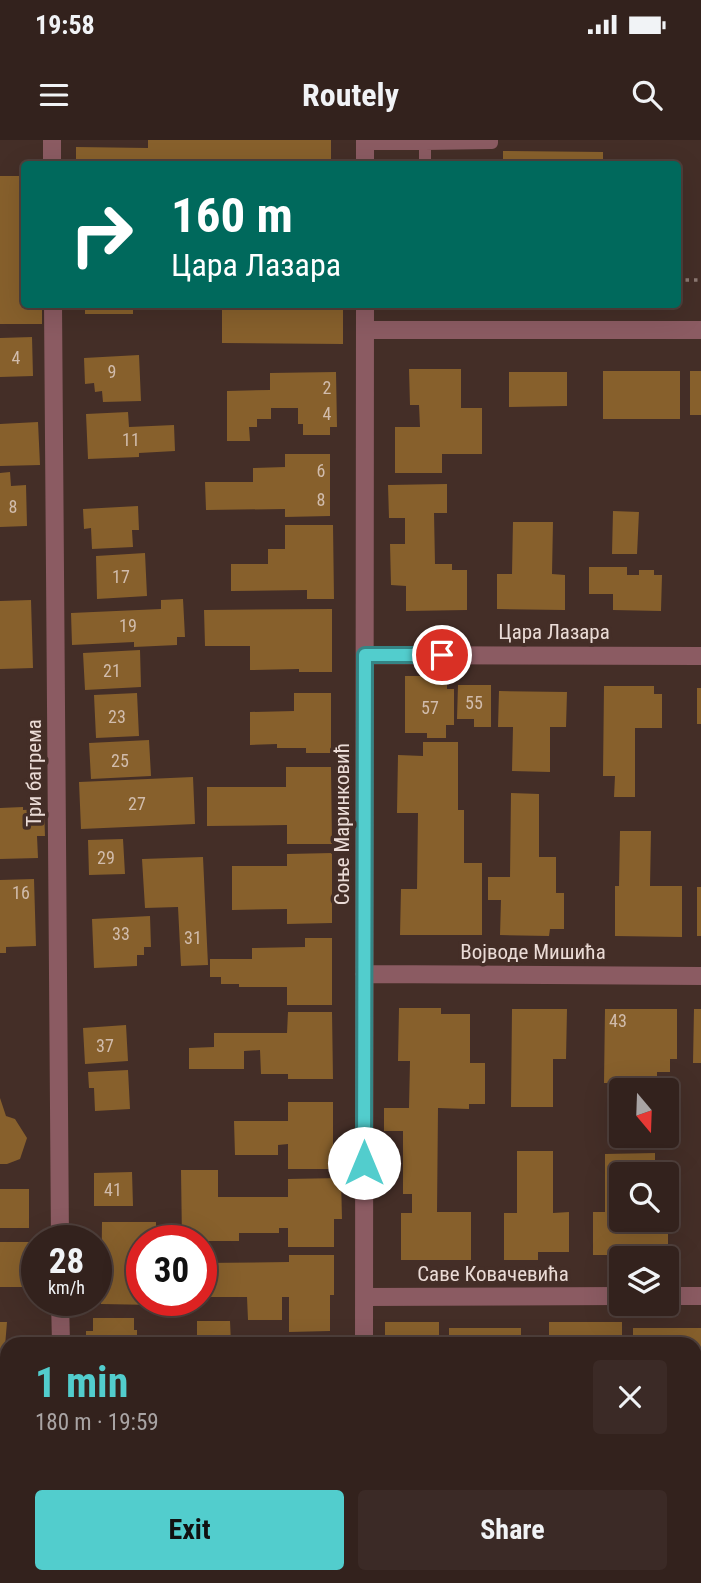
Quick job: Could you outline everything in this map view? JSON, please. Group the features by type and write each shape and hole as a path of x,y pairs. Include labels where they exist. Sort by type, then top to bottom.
{"street":[{"path":"52,140 52,161"},
{"path":"365,142 365,161"},
{"name":"Три багрема","path":"53,308 60,1225"},
{"name":"Соње Маринковић","path":"364,1337 365,308"},
{"path":"365,330 701,331"},
{"name":"Цара Лазара","path":"365,655 701,656"},
{"name":"Војводе Мишића","path":"364,974 701,976"},
{"name":"Саве Ковачевића","path":"364,1297 609,1296"},
{"path":"679,1296 701,1296"},
{"path":"60,1316 61,1337"}],"lane":[{"path":"365,142 492,144 492,140"},
{"path":"425,144 425,161"}],"path":[{"path":"681,280 701,280"}],"building":[{"path":"148,140 331,140 331,161 76,161 76,147 148,148"},
{"path":"503,151 603,152 603,161 503,161"},
{"path":"0,176 21,176 21,308 42,308 42,324 0,324"},
{"path":"85,308 133,308 133,314 85,314"},
{"path":"222,308 343,308 343,344 222,343"},
{"path":"32,337 33,376 0,377 0,338"},
{"path":"139,355 141,401 103,402 102,391 95,392 94,383 85,384 84,358"},
{"path":"409,369 461,369 461,408 482,408 482,454 442,454 442,473 395,473 395,427 420,427 419,405 410,405"},
{"path":"603,371 680,371 680,419 603,419"},
{"path":"690,371 701,371 701,415 690,415"},
{"path":"336,372 337,427 330,427 330,435 303,435 303,424 298,424 298,408 271,408 271,419 257,419 257,427 249,427 250,441 227,441 227,391 270,390 270,373"},
{"path":"509,372 567,372 567,406 509,407"},
{"path":"128,412 129,427 174,425 175,451 139,453 139,457 88,459 86,414"},
{"path":"38,422 40,465 0,466 0,424"},
{"path":"285,454 330,454 330,516 285,517 285,509 206,510 205,482 253,482 253,468 285,467"},
{"path":"10,472 11,486 26,485 27,526 0,527 0,473"},
{"path":"447,484 447,513 434,513 435,564 452,564 452,570 467,570 467,610 406,611 406,586 391,585 390,544 405,544 405,518 389,518 388,485"},
{"path":"138,506 139,530 132,530 133,547 92,549 91,528 84,529 83,509"},
{"path":"613,511 639,512 637,554 612,554"},
{"path":"513,522 553,522 552,574 565,575 565,610 497,609 497,574 512,574"},
{"path":"285,525 333,525 334,599 307,599 307,590 231,591 231,564 268,564 268,549 285,549"},
{"path":"145,553 147,596 97,599 96,556"},
{"path":"589,567 627,567 627,575 639,575 639,570 654,570 654,575 662,575 661,611 613,610 613,594 589,594"},
{"path":"183,599 185,637 177,637 177,645 134,647 134,642 72,645 71,613 161,609 161,600"},
{"path":"31,600 33,668 0,669 0,601"},
{"path":"332,609 332,672 299,672 299,669 250,670 250,646 205,646 204,610"},
{"path":"140,650 141,687 85,690 83,653"},
{"path":"405,676 447,676 447,689 454,689 454,725 446,725 446,738 427,738 427,733 405,733"},
{"path":"458,685 491,685 491,727 474,727 474,719 457,719"},
{"path":"604,686 654,686 654,694 662,694 662,728 635,728 635,797 614,797 615,776 603,776"},
{"path":"697,688 701,688 701,724 697,724"},
{"path":"499,691 567,692 566,727 550,727 550,772 512,771 513,727 498,727"},
{"path":"137,693 139,736 96,738 94,695"},
{"path":"294,693 331,693 331,753 306,753 306,748 277,748 277,744 250,745 250,712 294,711"},
{"path":"149,740 151,776 91,779 89,743"},
{"path":"423,742 458,742 458,810 464,810 464,863 482,863 482,935 400,935 401,889 417,889 418,813 397,813 398,755 423,756"},
{"path":"286,767 331,767 332,844 287,844 287,825 207,826 207,787 286,787"},
{"path":"193,777 195,824 81,829 79,782"},
{"path":"511,793 539,794 539,857 556,857 556,893 564,893 564,929 550,929 549,936 500,935 501,900 488,900 488,877 510,877"},
{"path":"23,807 23,810 44,809 45,836 37,836 38,858 0,859 0,808"},
{"path":"620,831 651,831 650,886 682,886 682,937 615,936 615,886 619,886"},
{"path":"123,839 125,874 89,875 88,840"},
{"path":"332,853 332,923 287,924 287,909 232,910 232,866 287,866 287,854"},
{"path":"203,857 208,965 181,966 178,907 145,908 142,859"},
{"path":"34,879 36,946 6,947 6,953 0,953 0,880"},
{"path":"697,887 701,887 701,936 697,936"},
{"path":"150,916 151,947 144,947 144,955 137,955 137,966 94,968 92,919"},
{"path":"305,938 332,938 332,1005 287,1005 287,987 239,987 239,984 221,984 221,977 210,977 210,959 252,959 252,948 305,947"},
{"path":"399,1008 441,1008 441,1014 470,1014 470,1063 485,1063 485,1104 469,1104 469,1109 438,1108 437,1212 471,1212 471,1260 401,1260 401,1213 412,1213 412,1194 403,1194 403,1131 384,1131 384,1108 409,1108 410,1061 398,1061"},
{"path":"512,1009 567,1009 566,1059 553,1059 553,1107 511,1107"},
{"path":"605,1009 677,1009 677,1059 670,1059 670,1072 657,1072 657,1078 609,1078 609,1083 604,1083"},
{"path":"694,1009 701,1009 701,1063 693,1063"},
{"path":"288,1012 332,1012 333,1079 288,1079 288,1074 261,1074 260,1050 244,1051 244,1069 189,1069 189,1048 214,1047 214,1033 287,1033"},
{"path":"126,1025 128,1061 85,1064 83,1028"},
{"path":"128,1070 130,1109 95,1111 94,1088 89,1088 88,1072"},
{"path":"0,1098 6,1116 15,1119 27,1138 20,1159 7,1164 0,1164"},
{"path":"288,1102 333,1102 333,1169 288,1169 288,1144 278,1145 278,1155 235,1155 234,1121 288,1121"},
{"path":"517,1151 553,1151 553,1213 569,1212 569,1252 538,1252 538,1260 504,1260 504,1213 517,1213"},
{"path":"655,1153 655,1162 609,1162 609,1232 668,1232 668,1246 609,1246 609,1255 593,1255 593,1212 605,1212 605,1154"},
{"path":"181,1170 218,1170 218,1197 288,1197 288,1179 341,1178 342,1219 334,1219 334,1247 288,1247 288,1228 279,1228 279,1233 239,1233 239,1241 217,1241 217,1225 182,1225"},
{"path":"132,1172 133,1206 94,1206 94,1173"},
{"path":"0,1189 29,1189 29,1225 21,1225 21,1228 0,1228"},
{"path":"102,1222 156,1222 156,1225 126,1225 126,1304 112,1304 112,1225 102,1225"},
{"path":"0,1242 21,1242 21,1287 0,1287"},
{"path":"289,1255 334,1255 334,1295 330,1295 330,1331 289,1332 289,1297 282,1297 282,1320 248,1320 247,1297 217,1297 217,1263 289,1262"},
{"path":"93,1318 134,1318 137,1337 86,1337 86,1331 93,1331"},
{"path":"197,1321 230,1321 231,1337 197,1337"},
{"path":"0,1322 7,1322 6,1337 0,1337"},
{"path":"385,1322 439,1322 439,1337 385,1337"},
{"path":"549,1322 622,1322 622,1337 549,1337"},
{"path":"449,1328 521,1328 521,1337 449,1337"},
{"path":"633,1328 701,1328 701,1337 633,1337"}],"route":[{"path":"364,1163 365,655 442,655"}]}
